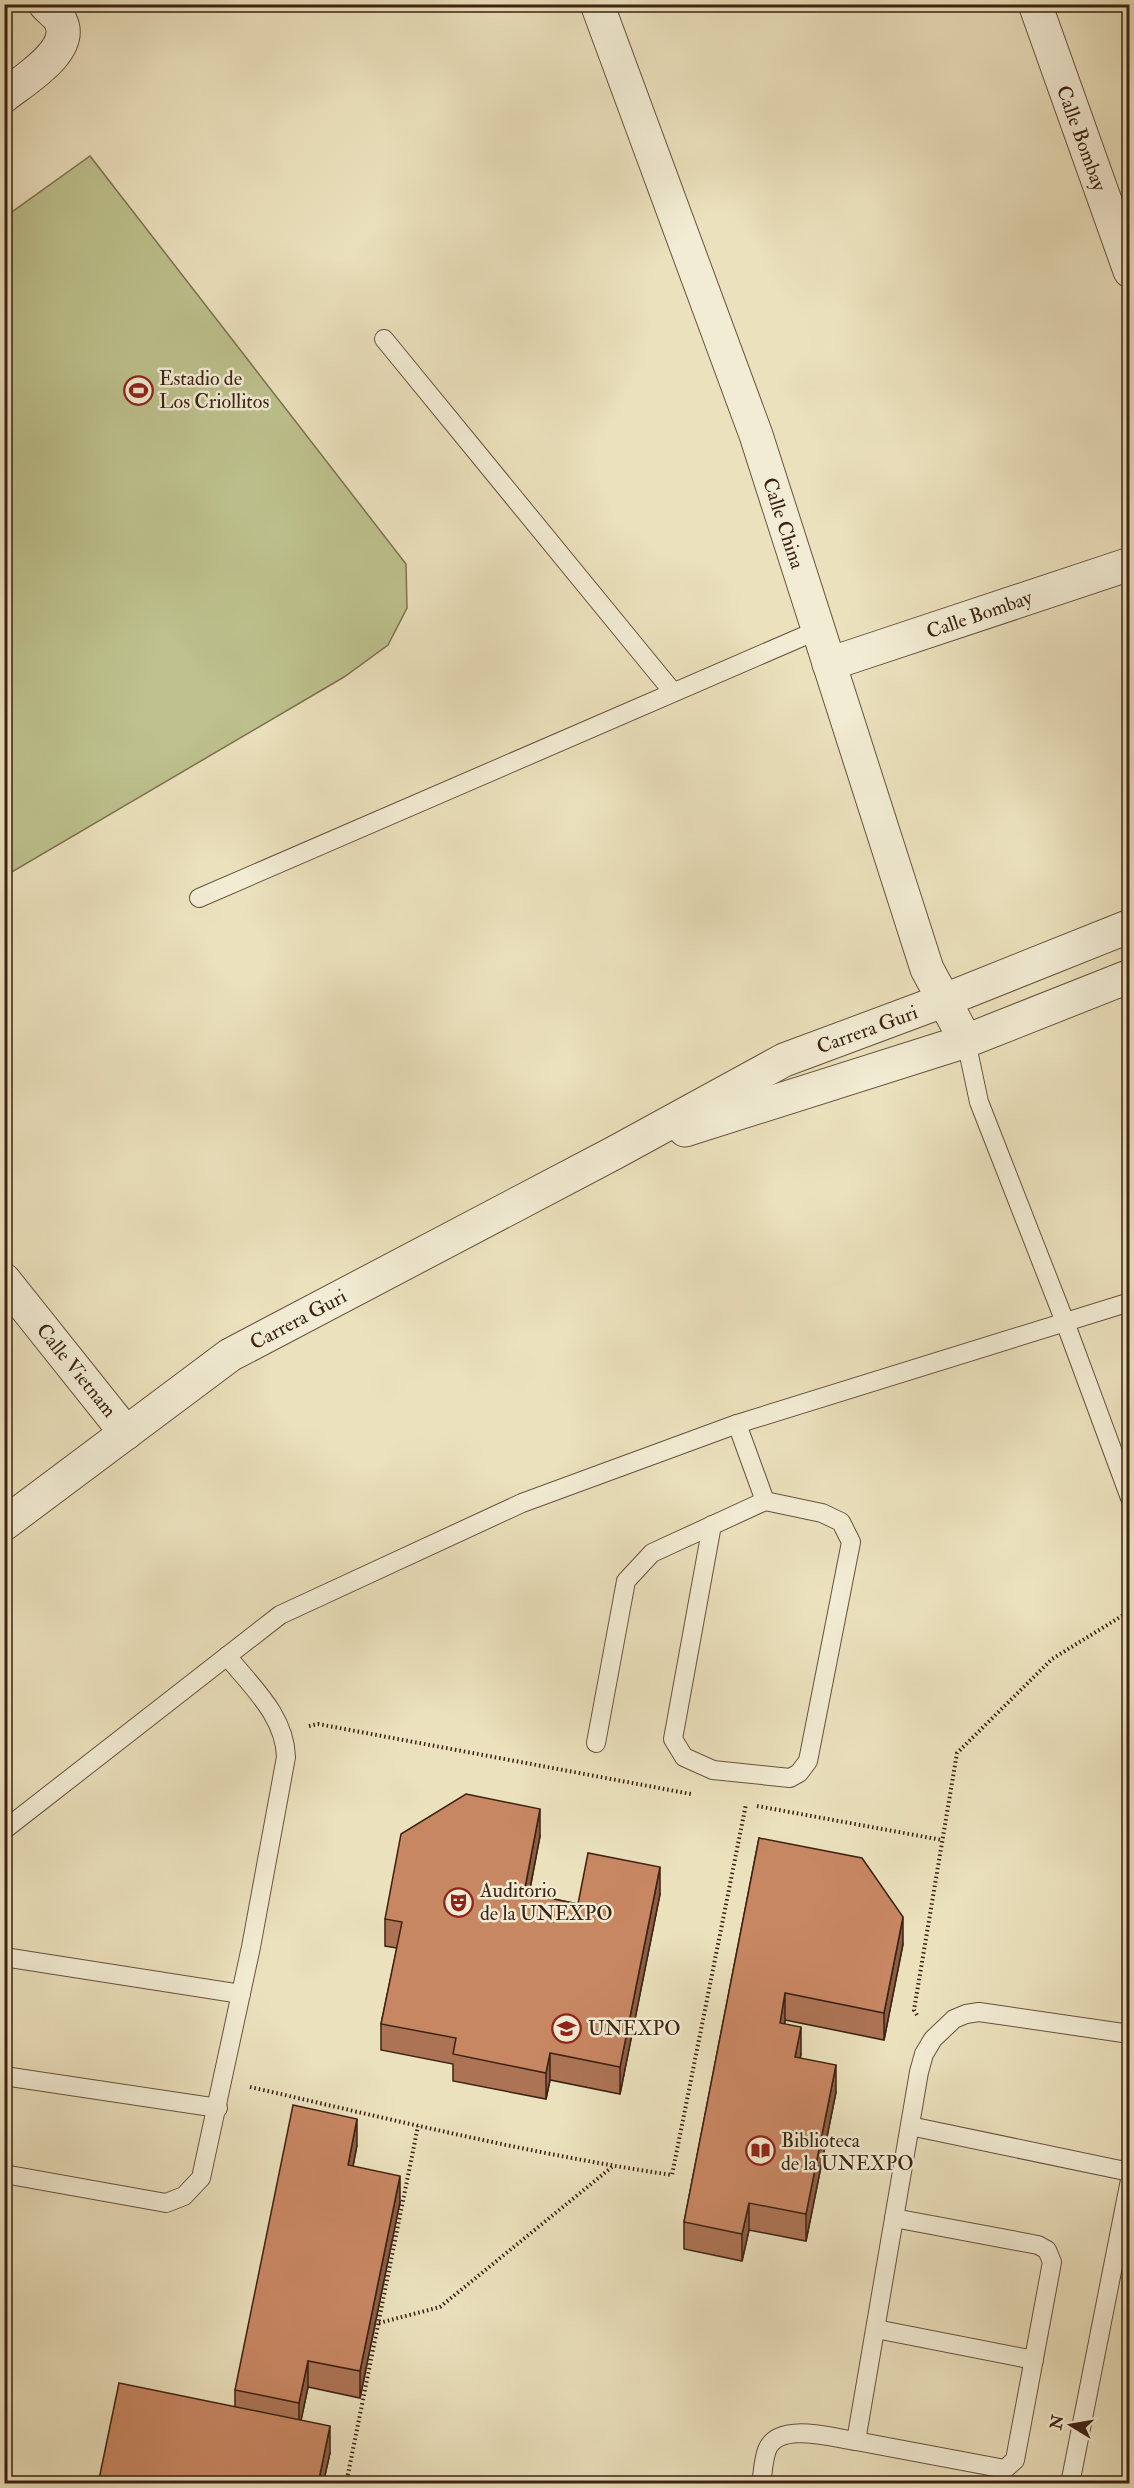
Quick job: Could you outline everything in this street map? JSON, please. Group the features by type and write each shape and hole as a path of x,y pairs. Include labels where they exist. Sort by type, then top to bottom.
{"street":[{"path":"4,96 58,52 65,39 61,21 45,4"},
{"name":"Calle China","path":"597,4 756,435 927,969 966,1041"},
{"name":"Calle Bombay","path":"1035,4 1130,271"},
{"name":"Calle Bombay","path":"829,664 1130,564"},
{"name":"Carrera Guri","path":"4,1524 230,1355 615,1153 784,1060 945,1000 1130,926"},
{"name":"Carrera Guri","path":"615,1153 966,1041 1130,976"},
{"name":"Calle Vietnam","path":"4,1280 126,1433"}],"lane":[{"path":"384,339 673,692"},
{"path":"199,898 818,630"},
{"path":"966,1041 979,1102 1065,1322 1130,1498"},
{"path":"4,1830 280,1615 522,1503 736,1424 1130,1302"},
{"path":"736,1424 765,1501"},
{"path":"596,1743 626,1581 652,1553 712,1525 765,1501 822,1513 841,1522 851,1542 808,1761 799,1773 790,1778 713,1770 684,1757 673,1739 712,1525"},
{"path":"4,2174 166,2203 176,2201 194,2188 201,2178 242,1994 285,1770 286,1744 277,1718 227,1656"},
{"path":"4,1957 242,1994"},
{"path":"856,2441 919,2072 924,2054 933,2039 954,2019 979,2012 1130,2034"},
{"path":"4,2076 218,2108"},
{"path":"910,2126 1130,2172"},
{"path":"1070,2484 1130,2180"},
{"path":"761,2484 767,2449 784,2435 796,2432 1005,2469 1015,2460 1052,2262 1047,2250 1038,2245 894,2218"},
{"path":"876,2329 1034,2360"}],"path":[{"path":"933,2039 914,2010 957,1753 1052,1659 1130,1611"},
{"path":"283,1731 318,1724 698,1795"},
{"path":"736,1802 942,1840"},
{"path":"223,2080 418,2126 613,2166 672,2175 746,1804"},
{"path":"346,2484 418,2126"},
{"path":"379,2323 440,2307 613,2166"}],"green space":[{"name":"Estadio de Los Criollitos","path":"90,156 406,564 407,608 388,645 344,677 5,876 5,217"}],"building":[{"path":"466,1794 540,1809 524,1893 578,1904 588,1853 660,1867 620,2067 550,2053 546,2073 453,2054 456,2038 381,2024 402,1922 385,1919 401,1834"},
{"path":"759,1838 862,1858 903,1917 884,2013 785,1993 780,2023 801,2027 795,2057 836,2065 806,2214 749,2203 742,2234 684,2222"},
{"path":"293,2105 357,2119 348,2165 400,2176 360,2371 308,2361 299,2403 235,2390"},
{"path":"119,2383 330,2426 318,2484 98,2484"}],"place":[{"name":"Estadio de Los Criollitos","path":"138,390"},
{"name":"Auditorio de la UNEXPO","path":"459,1902"},
{"name":"UNEXPO","path":"567,2028"},
{"name":"Biblioteca de la UNEXPO","path":"760,2151"}]}
